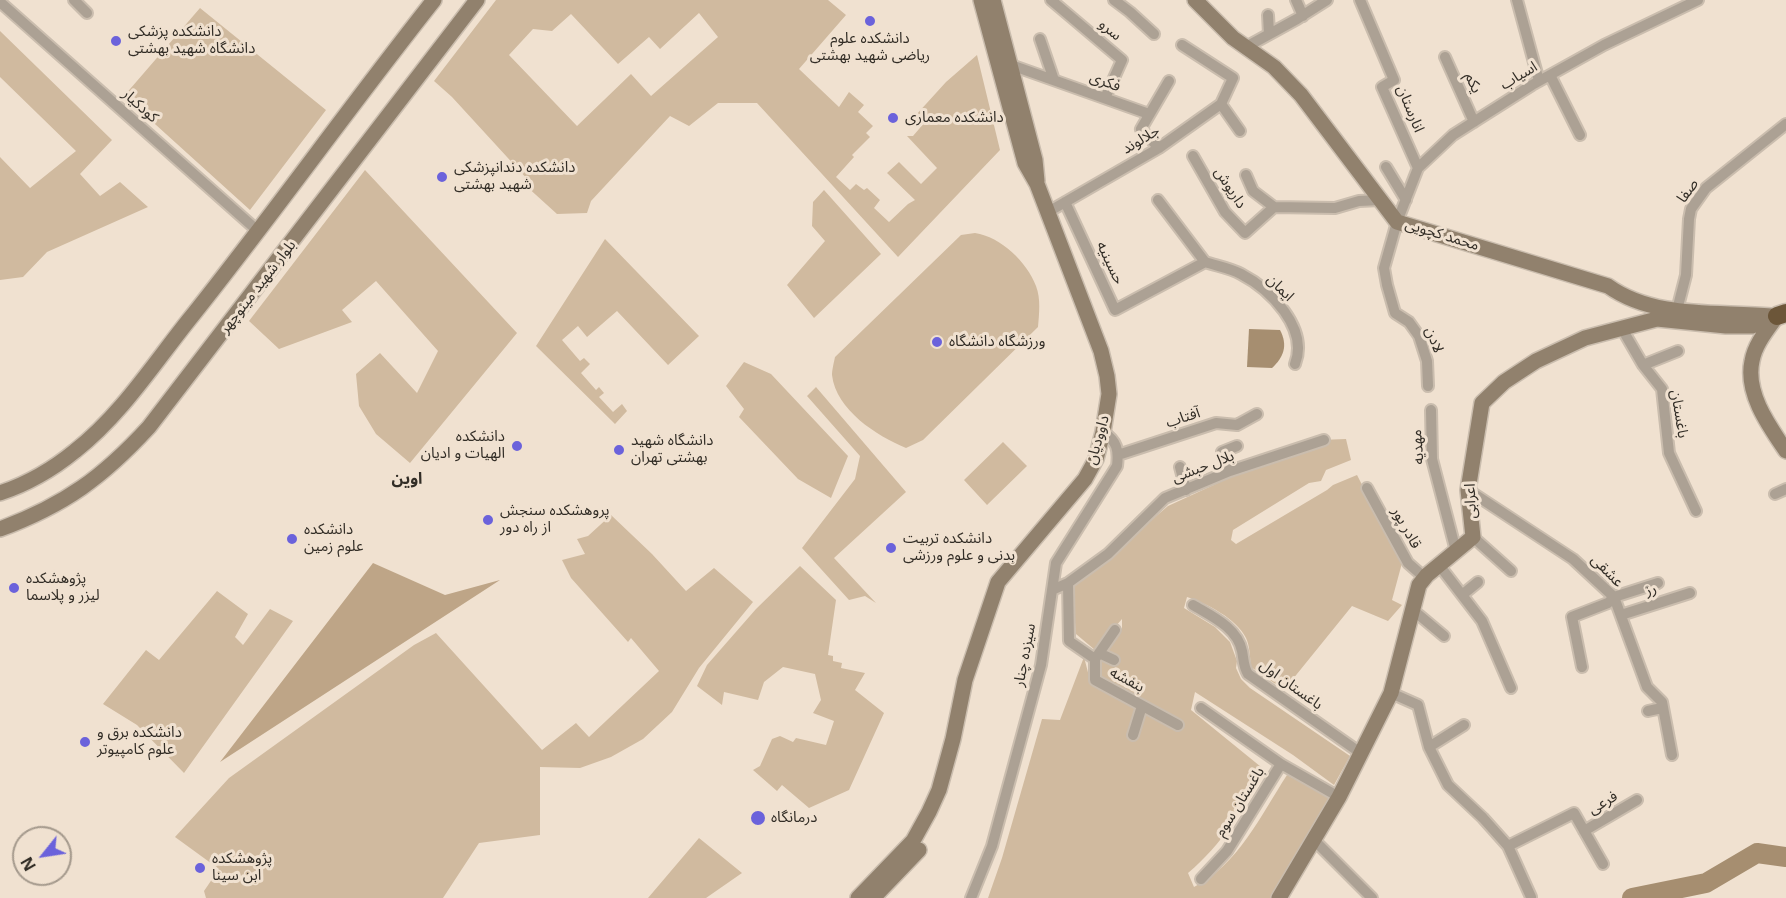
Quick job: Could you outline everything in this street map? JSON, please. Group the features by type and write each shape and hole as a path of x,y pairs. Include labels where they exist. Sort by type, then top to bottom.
{"street":[{"path":"74,0 87,13"},
{"path":"0,493 27,482 76,451 119,408 259,232 338,123 434,0"},
{"name":"بلوار شهید مینوچهر","path":"0,529 68,499 108,469 143,434 477,0"},
{"name":"داوودیان","path":"858,898 913,841 929,812 942,780 970,663 998,582 1085,479 1096,459 1109,394 1101,351 1037,184 1025,163 981,0"},
{"name":"داوودیان","path":"993,0 1035,160 1037,184"},
{"name":"سرو","path":"1051,0 1122,60 1105,98"},
{"path":"1114,0 1154,34"},
{"name":"محمد کچویی","path":"1195,0 1246,47 1268,63 1301,95 1334,132 1397,222 1608,286 1636,302 1721,315 1781,315"},
{"path":"1296,0 1302,16"},
{"path":"1246,47 1327,0"},
{"name":"انارستان","path":"1360,0 1394,80 1382,87 1418,168"},
{"path":"1517,0 1539,81"},
{"name":"اسیاب","path":"1397,222 1418,168 1453,135 1539,81 1604,45 1698,0"},
{"name":"کودکیار","path":"0,2 259,232"},
{"path":"1268,15 1269,34"},
{"path":"1040,39 1054,80"},
{"name":"جلالوند","path":"1048,212 1159,148 1221,104 1233,78 1182,45"},
{"name":"یکم","path":"1445,57 1474,122"},
{"name":"فکری","path":"1011,64 1149,114"},
{"path":"1550,75 1580,135"},
{"path":"1159,148 1141,129 1169,81"},
{"path":"1221,104 1240,131"},
{"name":"صفا","path":"1677,310 1686,275 1691,209 1706,188 1786,124"},
{"name":"داریوش","path":"1193,156 1225,212 1245,233 1274,207"},
{"path":"1386,167 1406,200"},
{"path":"1246,175 1253,191 1274,207 1335,208 1359,201 1380,200"},
{"path":"1158,200 1205,262"},
{"name":"حسینیه","path":"1065,202 1115,310 1205,262"},
{"name":"لادن","path":"1397,222 1384,268 1386,285 1395,313 1409,322 1419,336 1427,362 1428,386"},
{"name":"ایمان","path":"1205,262 1240,273 1276,301 1298,338 1299,352 1295,364"},
{"path":"1781,315 1759,342 1752,361 1750,380 1756,400 1786,451"},
{"name":"اعرابی","path":"1279,898 1339,797 1391,693 1419,585 1473,537 1468,490 1482,403 1504,382 1536,361 1585,338 1621,327 1657,319 1726,326 1752,326 1781,315"},
{"name":"باغستان","path":"1621,327 1662,390 1669,453 1696,511"},
{"path":"1643,364 1678,351"},
{"name":"مهدیه","path":"1431,410 1432,459 1456,551"},
{"name":"آفتاب","path":"1118,455 1216,423 1237,424 1257,414"},
{"path":"1103,432 1111,437 1118,448 1118,455"},
{"name":"بلال حبشی","path":"1052,590 1068,583 1108,554 1165,498 1230,471 1324,440"},
{"path":"1230,471 1222,452 1237,446"},
{"name":"سیزده چنار","path":"971,898 992,846 1041,665 1056,563 1111,477 1117,466 1118,455"},
{"path":"1180,466 1186,490"},
{"name":"قادر پور","path":"1367,488 1408,562 1425,578"},
{"path":"1775,494 1786,489"},
{"name":"عشقی","path":"1468,490 1573,559 1614,597 1647,687 1662,702 1672,755"},
{"path":"1473,537 1511,571"},
{"path":"1439,565 1482,621 1510,688"},
{"path":"1462,595 1478,582"},
{"name":"بنفشه","path":"1068,583 1069,641 1097,656 1095,680 1178,725"},
{"path":"1582,667 1572,617 1608,603 1614,597 1658,583"},
{"name":"رز","path":"1621,615 1690,593"},
{"name":"باغستان اول","path":"1192,605 1230,629 1242,651 1244,669 1248,674 1362,754"},
{"path":"1413,609 1444,636"},
{"path":"1114,660 1097,656 1115,630"},
{"path":"1391,693 1418,705 1429,747 1448,785 1483,818 1508,846 1531,897"},
{"name":"داوودیان","path":"873,898 920,849 949,793 961,745 959,706"},
{"path":"1133,735 1142,706"},
{"path":"1201,708 1281,764"},
{"path":"1648,711 1662,708"},
{"path":"1429,747 1464,725"},
{"name":"باغستان سوم","path":"1201,879 1227,851 1281,764 1339,797"},
{"name":"فرعی","path":"1584,831 1637,800"},
{"path":"1508,846 1574,813 1603,864"},
{"path":"1314,840 1372,898"}],"shaded area":[{"path":"496,0 828,0 846,15 799,69 839,107 849,92 864,105 858,112 873,126 866,133 870,137 852,155 854,157 836,177 850,190 856,184 864,190 867,188 880,200 874,208 889,222 915,200 887,173 899,162 921,184 937,168 907,136 913,136 925,122 916,115 946,82 977,55 1000,150 898,257 757,103 718,103 689,126 670,116 591,201 587,213 557,214 525,185 529,181 452,97 434,81","holes":["699,13 718,37 651,96 631,74 577,126 509,55 533,29 552,31 571,14 618,64 649,37 660,49"]},
{"path":"200,8 326,110 250,210 124,96"},
{"path":"0,31 112,140 80,174 100,196 120,182 148,207 47,252 23,277 0,280 0,157 30,188 76,151 0,77"},
{"path":"365,170 517,333 410,463 376,434 359,406 356,374 380,353 417,393 438,351 376,281 342,310 352,322 279,349 249,321"},
{"path":"824,190 881,254 814,318 787,285 825,241 812,226 813,202"},
{"name":"ورزشگاه دانشگاه","path":"975,233 985,235 1003,245 1026,268 1038,291 1038,327 923,440 906,448 871,429 841,399 832,375 835,357 961,235"},
{"path":"605,239 699,336 668,365 617,311 587,337 578,326 562,340 580,361 584,358 590,364 581,373 596,390 599,387 604,393 599,397 613,412 622,404 627,411 615,424 536,346"},
{"path":"1249,329 1280,330 1284,350 1272,368 1247,367"},
{"path":"744,362 771,374 848,456 831,498 798,479 739,417 744,409 726,386"},
{"path":"816,387 906,492 834,558 876,603 865,596 849,600 802,548 855,479 860,456 807,396"},
{"path":"1346,439 1351,460 1326,470 1321,481 1309,483 1233,530 1231,540 1236,544 1333,485 1357,475 1402,563 1392,600 1402,605 1388,621 1352,606 1284,690 1251,667 1246,638 1236,624 1203,603 1187,597 1184,608 1215,627 1230,642 1237,661 1236,668 1241,679 1250,688 1350,756 1334,785 1293,755 1195,692 1191,710 1266,771 1222,838 1188,873 1194,887 1210,878 1236,852 1287,775 1331,798 1275,898 988,898 1002,858 1042,719 1060,720 1084,657 1091,684 1139,708 1129,738 1134,740 1145,712 1178,731 1183,724 1099,676 1101,659 1122,628 1122,619 1095,650 1076,634 1072,588 1168,506 1320,440"},
{"path":"1003,442 1027,466 987,505 964,480"},
{"path":"611,515 686,591 714,568 753,602 699,668 672,712 643,739 611,757 580,768 540,767 540,835 479,843 443,898 206,898 204,891 219,869 175,837 229,778 414,645 436,633 542,750 576,723 589,737 659,671 631,638 628,642 571,578 562,560 585,554 577,539 588,536"},
{"path":"373,563 445,595 500,580 220,762"},
{"path":"800,566 836,600 828,655 833,656 833,661 842,663 841,668 865,673 855,690 884,713 849,790 809,808 782,785 777,791 753,770 760,766 772,739 780,736 793,742 796,738 826,745 834,721 813,713 821,700 815,674 783,667 764,682 758,700 724,692 722,705 697,686 707,665 756,609"},
{"path":"217,591 248,614 235,637 243,645 270,609 293,621 184,773 137,725 103,704 146,650 159,660"},
{"path":"699,838 742,873 706,898 648,898"}],"waterway":[{"path":"1632,898 1706,883 1757,853 1786,857"}],"place":[{"name":"دانشکده علوم ریاضی شهید بهشتی","path":"870,21"},
{"name":"دانشکده پزشکی دانشگاه شهید بهشتی","path":"116,41"},
{"name":"دانشکده معماری","path":"893,118"},
{"name":"دانشکده دندانپزشکی شهید بهشتی","path":"442,177"},
{"name":"ورزشگاه دانشگاه","path":"937,342"},
{"name":"دانشکده الهیات و ادیان","path":"517,446"},
{"name":"دانشگاه شهید بهشتی تهران","path":"619,450"},
{"name":"پروهشکده سنجش از راه دور","path":"488,520"},
{"name":"دانشکده علوم زمین","path":"292,539"},
{"name":"دانشکده تربیت بدنی و علوم ورزشی","path":"891,548"},
{"name":"پژوهشکده لیزر و پلاسما","path":"14,588"},
{"name":"دانشکده برق و علوم کامپیوتر","path":"85,742"},
{"name":"درمانگاه","path":"758,818"},
{"name":"پژوهشکده ابن سینا","path":"200,868"}],"district":[{"name":"اوین","path":"407,479"}]}
